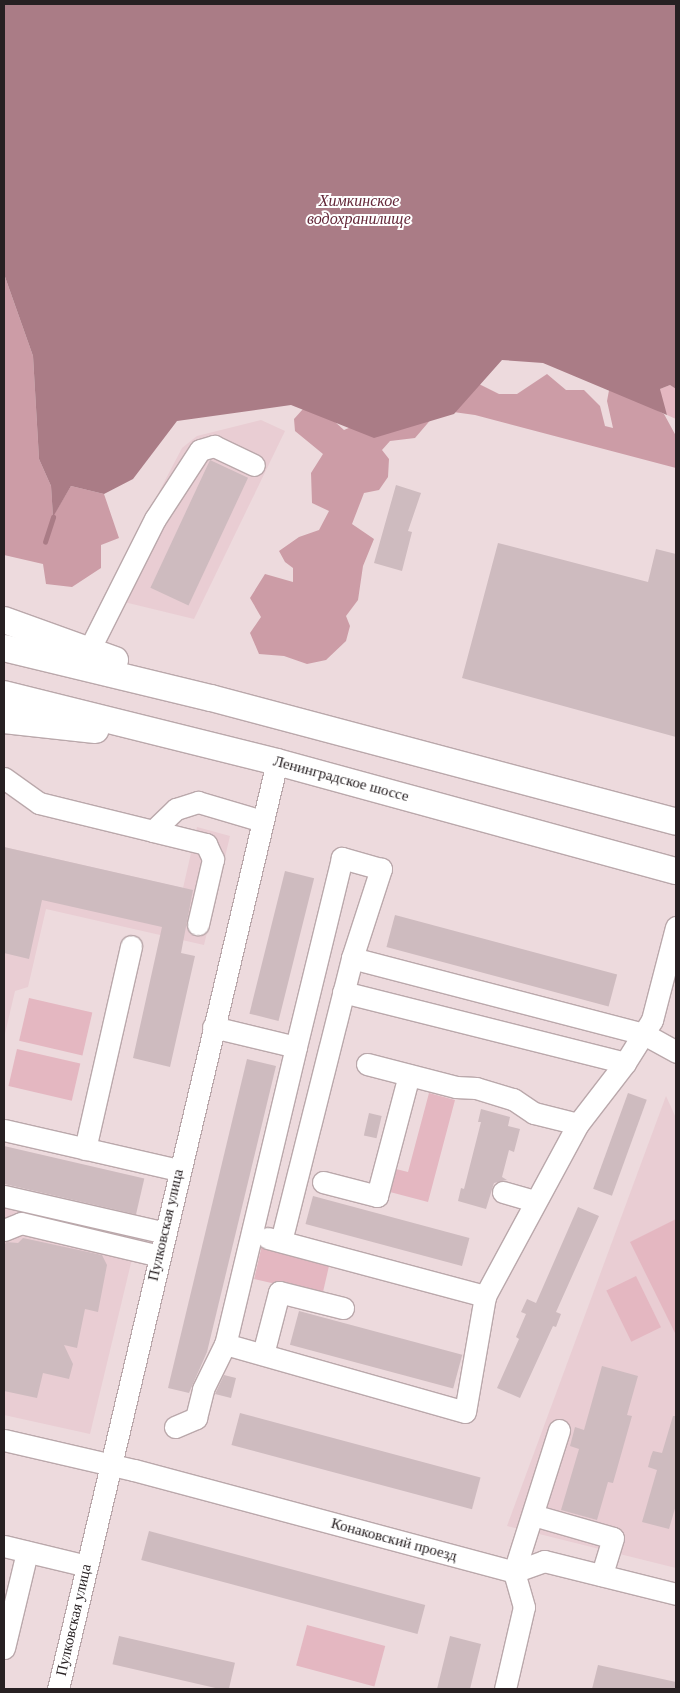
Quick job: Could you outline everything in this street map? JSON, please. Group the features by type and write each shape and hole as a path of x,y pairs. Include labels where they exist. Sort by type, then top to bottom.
{"main road":[{"path":"4,620 89,650 211,698"},
{"path":"4,648 211,698 676,822"},
{"name":"Ленинградское шоссе","path":"4,694 277,762 676,871"},
{"path":"4,720 200,742"}],"street":[{"path":"89,650 155,519 200,450 214,446 254,465"},
{"name":"Пулковская улица","path":"58,1689 212,1027 277,762"},
{"path":"4,778 39,803 206,844 213,858 198,924"},
{"path":"153,832 176,809 198,802 262,821"},
{"path":"175,1427 196,1418 203,1389 225,1344 342,858 381,869 352,958 281,1242"},
{"path":"225,1344 465,1412 485,1296 578,1124 625,1063 652,1020 676,927"},
{"path":"85,1148 131,946"},
{"path":"352,958 644,1034 676,1052"},
{"path":"343,992 625,1063"},
{"path":"212,1027 296,1047"},
{"path":"367,1064 456,1087 476,1088 513,1099 534,1113 578,1124"},
{"path":"323,1182 377,1196 410,1075"},
{"path":"4,1130 179,1170"},
{"path":"503,1192 535,1201"},
{"path":"4,1196 165,1233"},
{"path":"4,1230 21,1223 159,1256"},
{"path":"252,1234 485,1296"},
{"path":"263,1354 279,1292 343,1308"},
{"path":"506,1689 524,1607 514,1572 559,1430"},
{"name":"Конаковский проезд","path":"4,1440 111,1464 514,1572"},
{"path":"533,1514 614,1538 602,1574"},
{"path":"4,1546 87,1566"},
{"path":"4,1648 27,1552"},
{"path":"514,1572 544,1561 676,1594"}],"shaded area":[{"path":"4,274 33,356 39,459 51,486 53,516 71,486 104,494 119,538 101,545 101,568 72,587 46,584 43,564 4,555"},
{"path":"547,374 566,390 584,390 600,406 605,426 613,428 607,401 610,385 664,414 676,436 676,468 475,415 439,410 415,438 390,441 382,450 389,459 388,477 379,490 364,493 352,524 374,539 363,566 358,600 346,616 350,626 346,641 326,660 307,664 284,656 259,654 250,633 261,617 250,598 265,574 293,582 293,568 285,562 279,551 299,537 319,530 329,511 312,503 311,473 323,454 295,431 294,419 303,409 324,412 344,430 467,378 499,394 517,394"},
{"path":"670,385 676,389 676,419 667,415 661,399 660,389"},
{"path":"261,420 285,431 194,619 120,601 136,536 182,448 197,436"},
{"path":"197,827 230,836 204,945 46,909 28,987 15,991 4,1038 4,847 183,888"},
{"path":"29,998 92,1013 82,1055 19,1041"},
{"path":"17,1049 80,1064 72,1101 8,1086"},
{"path":"429,1093 455,1100 428,1202 390,1192 396,1169 408,1172"},
{"path":"666,1096 676,1118 676,1568 507,1526"},
{"path":"4,1204 137,1238 90,1434 4,1415"},
{"path":"676,1219 676,1335 630,1242"},
{"path":"262,1245 330,1261 322,1295 254,1279"},
{"path":"636,1276 661,1327 631,1342 606,1290"},
{"path":"307,1625 385,1646 374,1687 296,1666"}],"water":[{"name":"Химкинское водохранилище","path":"4,4 676,4 676,389 670,385 660,389 667,415 543,363 502,360 454,414 374,438 291,405 177,421 133,479 104,494 71,486 53,517 51,486 39,459 33,356 4,274"}],"building":[{"path":"210,460 248,478 188,606 150,588"},
{"path":"396,485 421,493 408,531 412,532 402,571 374,563"},
{"path":"498,543 648,582 656,549 676,554 676,737 462,678"},
{"path":"4,847 193,890 181,953 195,956 170,1067 133,1058 162,927 42,900 29,959 4,953"},
{"path":"285,871 314,878 279,1021 249,1014"},
{"path":"395,915 617,975 609,1006 386,947"},
{"path":"247,1059 276,1066 207,1352 189,1393 168,1388"},
{"path":"628,1093 647,1100 612,1196 593,1189"},
{"path":"481,1109 510,1117 508,1126 520,1129 514,1152 509,1150 502,1177 507,1180 494,1183 486,1209 458,1201 461,1188 464,1189 481,1122 478,1122"},
{"path":"369,1113 382,1116 376,1138 364,1135"},
{"path":"4,1146 144,1178 136,1214 4,1184"},
{"path":"313,1196 469,1238 462,1266 305,1224"},
{"path":"578,1207 599,1216 556,1312 561,1314 556,1327 553,1326 520,1398 497,1388 519,1339 516,1337 526,1314 521,1312 527,1299 536,1303"},
{"path":"23,1238 102,1255 107,1265 98,1312 85,1309 77,1348 64,1345 73,1364 69,1379 43,1373 37,1398 4,1391 4,1247 6,1242 18,1243"},
{"path":"299,1311 462,1355 453,1389 290,1345"},
{"path":"602,1366 638,1376 627,1415 632,1416 613,1483 608,1482 597,1520 561,1510 579,1449 570,1446 575,1427 584,1430"},
{"path":"224,1375 236,1378 231,1398 215,1394"},
{"path":"240,1413 481,1477 472,1509 231,1445"},
{"path":"673,1416 676,1416 676,1505 669,1529 642,1522 657,1470 648,1467 651,1456 653,1451 662,1453"},
{"path":"149,1531 425,1605 417,1634 141,1560"},
{"path":"119,1636 235,1663 229,1689 220,1689 112,1664"},
{"path":"450,1636 481,1644 470,1689 437,1689"},
{"path":"598,1665 676,1682 676,1689 592,1689"}],"waterway":[{"path":"45,542 53,517"}]}
